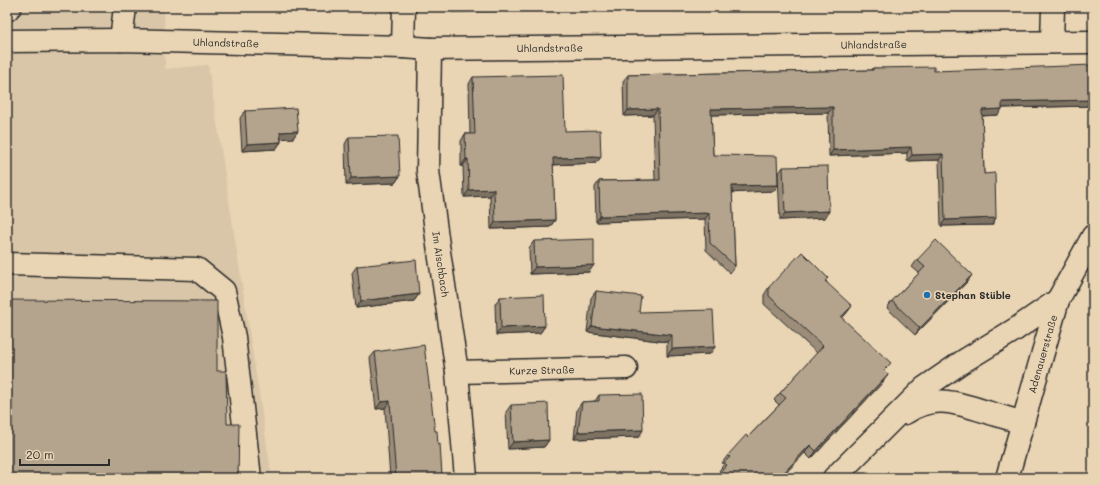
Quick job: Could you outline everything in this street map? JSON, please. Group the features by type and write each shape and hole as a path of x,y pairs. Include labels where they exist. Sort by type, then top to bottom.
{"street":[{"path":"7,10 10,7"},
{"path":"121,40 125,7"},
{"path":"403,47 404,7"},
{"path":"1052,42 1053,7"},
{"name":"Uhlandstraße","path":"7,41 121,40 403,47 430,49 1093,42"},
{"name":"Im Aischbach","path":"430,49 428,171 457,372 466,478"},
{"name":"Adenauerstraße","path":"1007,478 1058,300 1093,236"},
{"path":"7,264 197,269 224,290 234,337 250,478"},
{"path":"834,478 924,388 1058,300"},
{"name":"Kurze Straße","path":"457,372 626,368"},
{"path":"889,424 912,408 930,402 944,401 957,402 1023,422"}],"shaded area":[{"path":"7,7 164,7 165,69 208,65 272,478 7,478"}],"building":[{"path":"1093,65 1093,100 1002,102 1002,109 982,110 984,174 995,173 996,218 945,220 943,154 912,155 911,147 833,150 833,107 711,109 713,155 777,156 778,185 732,186 735,266 710,243 709,213 600,216 599,181 660,180 658,109 628,110 628,75 873,70 873,68 934,67 934,71"},
{"path":"563,75 565,131 600,130 601,157 553,158 555,220 495,222 494,189 469,190 468,159 466,159 465,134 475,134 473,77"},
{"path":"296,108 298,131 280,132 281,142 247,144 245,111"},
{"path":"398,136 400,176 351,178 349,137"},
{"path":"828,166 829,211 785,213 783,167"},
{"path":"594,239 594,265 535,267 534,241"},
{"name":"Stephan Stüble","path":"936,240 972,275 920,328 892,301 925,267 917,260"},
{"path":"802,252 828,278 825,281 852,306 841,317 891,363 884,370 888,374 816,451 810,445 779,478 715,478 727,465 724,463 730,457 728,455 746,435 748,437 786,398 780,393 823,346 769,296 769,287"},
{"path":"416,260 419,294 361,301 357,266"},
{"path":"596,291 641,296 639,312 713,310 715,347 672,349 672,335 592,326"},
{"path":"544,295 545,326 501,328 500,297"},
{"path":"7,300 217,301 217,371 226,371 227,424 239,424 238,478 7,478"},
{"path":"424,345 435,431 437,431 438,445 440,444 442,476 396,478 390,401 381,402 375,352"},
{"path":"642,394 643,430 578,432 582,402 599,401 599,395"},
{"path":"548,403 549,440 513,442 511,405"}],"place":[{"name":"Stephan Stüble","path":"927,295"}]}
